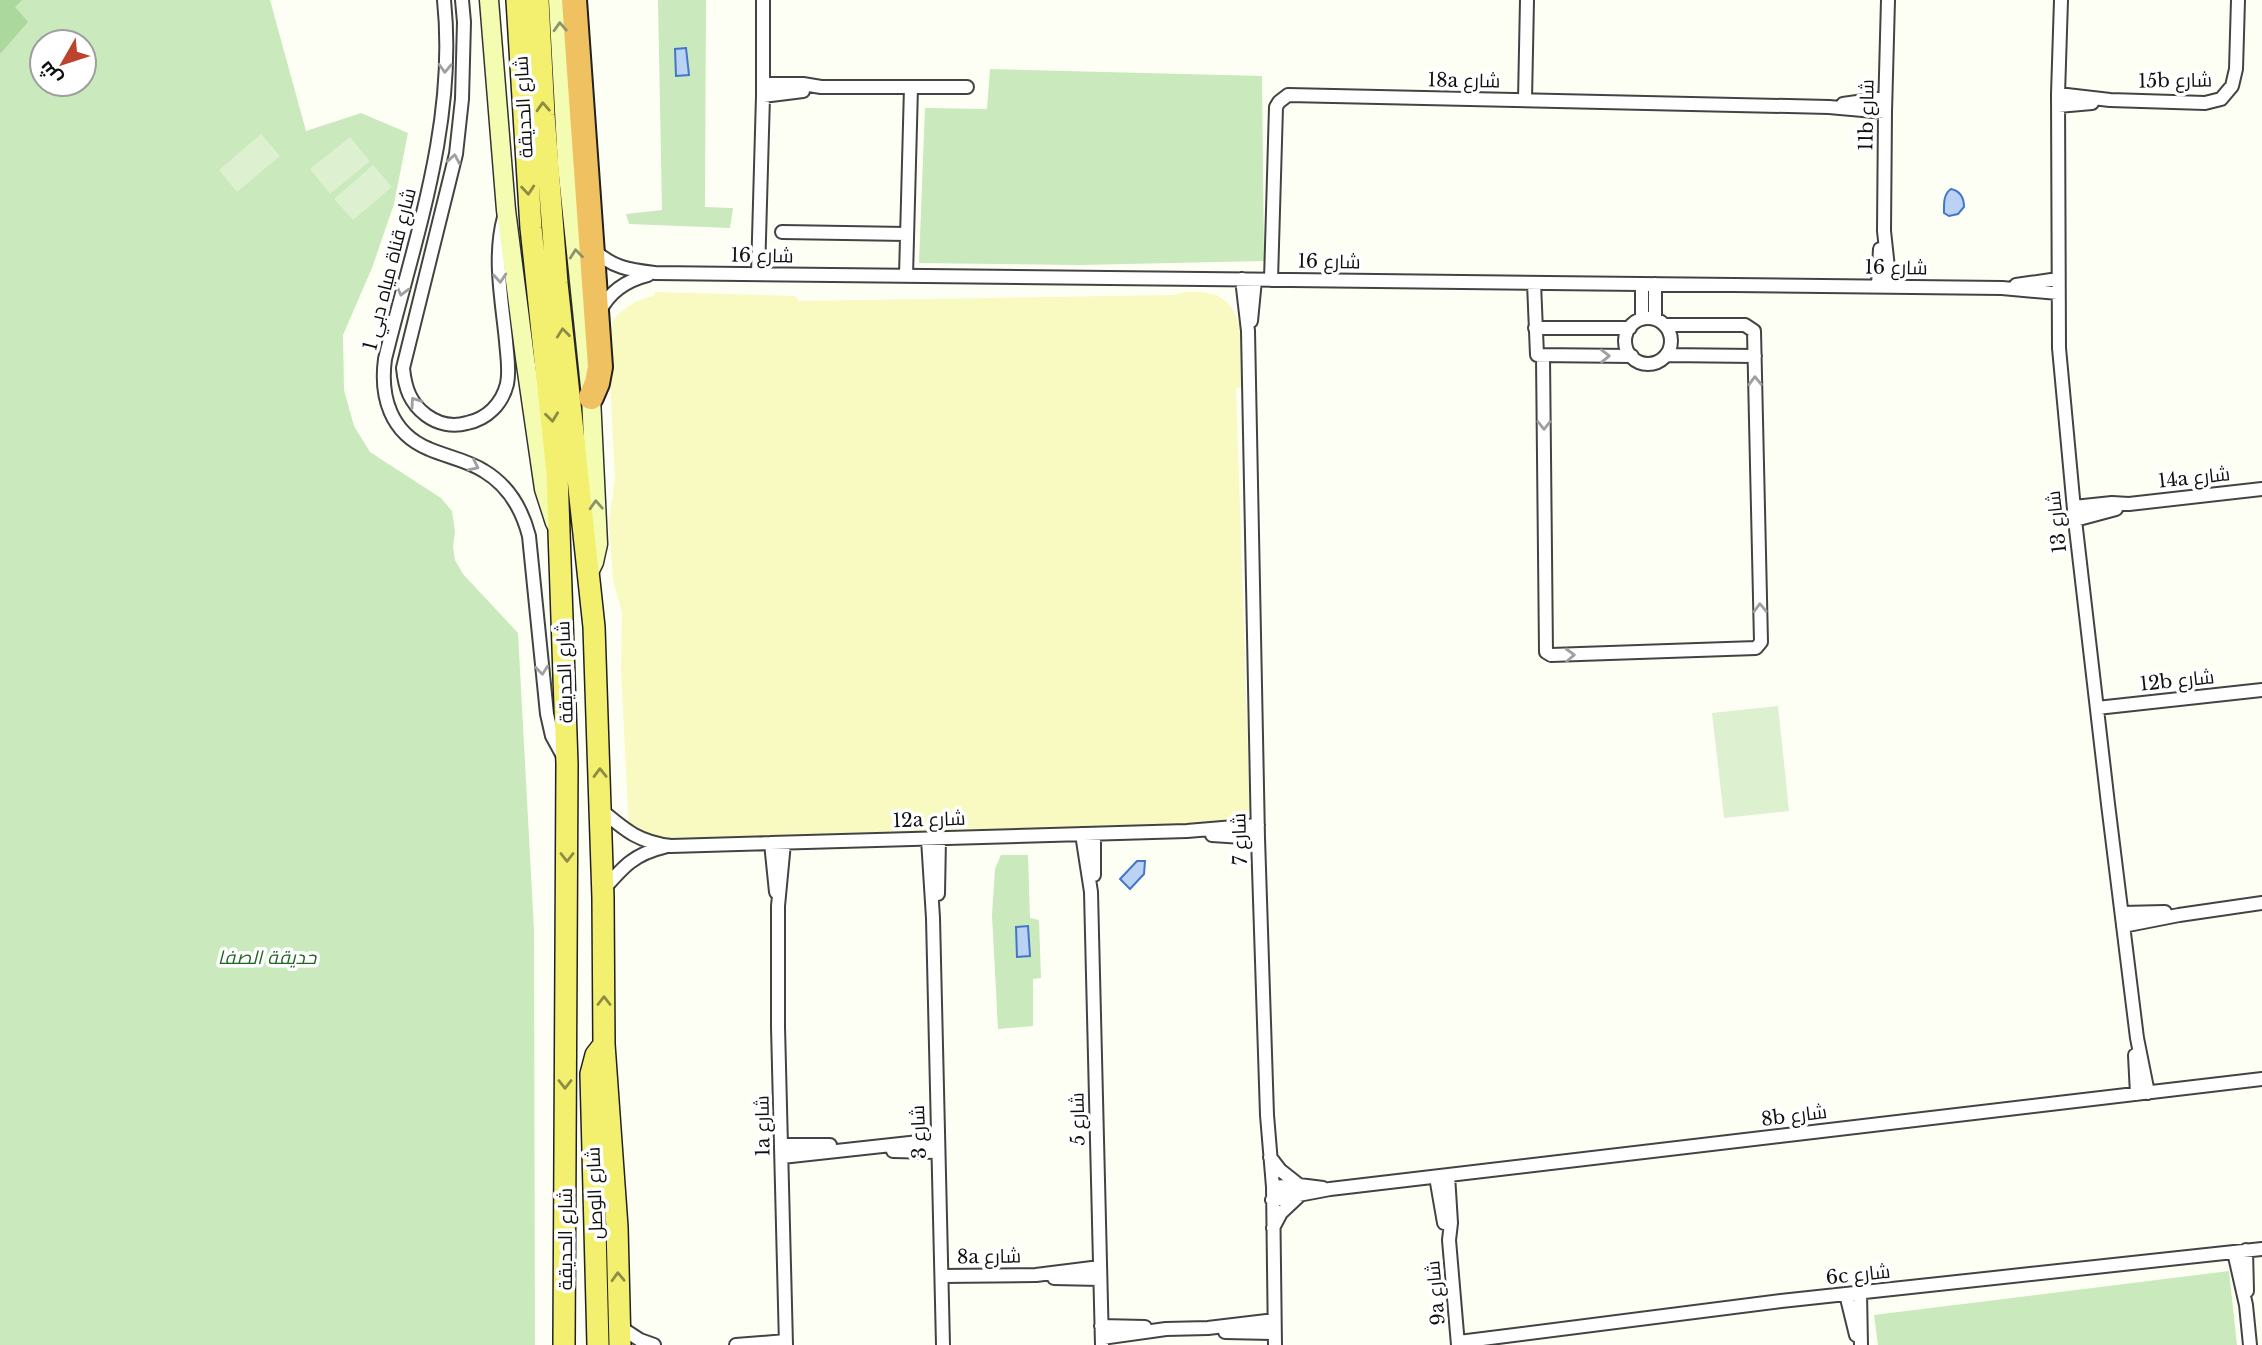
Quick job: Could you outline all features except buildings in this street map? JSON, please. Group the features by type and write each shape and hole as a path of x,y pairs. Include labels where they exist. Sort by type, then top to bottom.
{"highway":[{"path":"574,0 600,367 591,397"}],"main road":[{"path":"489,0 506,210 542,474 548,504 559,533"},
{"name":"شارع الحديقة","path":"517,0 527,176 553,429 559,533 567,764 565,1299 573,1318 576,1345"},
{"name":"شارع الحديقة","path":"538,0 556,271 589,572 597,673 604,1044 617,1227 620,1336"},
{"path":"558,0 568,177 591,397 598,544 589,572"},
{"name":"شارع الوصل","path":"598,1345 590,1074 596,1055 604,1044"},
{"path":"564,1345 565,1299"}],"street":[{"name":"شارع قناة مياه دبي 1","path":"444,0 444,97 438,148 385,359 382,377 384,396 401,429 414,441 486,472 514,499 523,515 529,536 547,713 552,736 567,764"},
{"name":"شارع قناة مياه دبي 1","path":"462,0 462,99 456,154 403,368 404,383 419,410 431,419 445,424 474,422 487,415 504,393 508,368 498,247 506,210"},
{"path":"758,274 763,0"},
{"path":"1525,100 1527,0"},
{"name":"11b شارع","path":"1884,286 1880,248 1884,231 1888,0"},
{"name":"شارع 13","path":"2061,0 2058,100 2059,348 2097,708 2137,1038 2135,1055 2143,1093"},
{"name":"15b شارع","path":"2058,100 2205,103 2221,99 2235,78 2238,0"},
{"path":"763,90 803,85 967,87"},
{"path":"906,276 911,87"},
{"name":"18a شارع","path":"1271,280 1276,107 1283,97 1294,95 1829,107 1885,112"},
{"name":"18a شارع","path":"1829,107 1885,98"},
{"path":"782,232 907,234"},
{"name":"شارع 16","path":"591,247 602,258 618,267 655,273 1884,286 2002,288 2058,293"},
{"name":"شارع 16","path":"597,318 603,305 618,288 655,273"},
{"name":"شارع 7","path":"1242,279 1248,331 1258,831 1273,1194 1274,1333"},
{"name":"شارع 7","path":"1248,331 1253,310 1255,279"},
{"name":"شارع 16","path":"2002,288 2058,279"},
{"path":"1534,283 1538,356 1632,356"},
{"path":"1630,328 1626,345 1632,356 1642,363 1649,363 1661,360 1666,355 1671,344 1669,331 1654,321 1648,284"},
{"path":"1535,328 1630,328 1654,321 1749,326 1755,334 1760,644 1753,648 1551,655 1546,650 1544,357"},
{"path":"1666,355 1755,356"},
{"name":"14a شارع","path":"2075,513 2112,503 2129,504 2262,489"},
{"name":"12b شارع","path":"2097,708 2262,690"},
{"name":"12a شارع","path":"600,808 637,838 671,846 1258,831"},
{"name":"شارع 5","path":"1088,834 1102,1336"},
{"name":"شارع 3","path":"934,838 937,1146 943,1345"},
{"name":"1a شارع","path":"771,843 779,906"},
{"name":"1a شارع","path":"784,843 779,906 778,1027 786,1343"},
{"name":"12a شارع","path":"603,890 639,855 671,846"},
{"path":"2122,919 2179,915 2262,903"},
{"name":"8b شارع","path":"1273,1194 2262,1079"},
{"path":"782,1151 830,1145 897,1151 937,1146"},
{"path":"1270,1157 1298,1191 1273,1228"},
{"name":"9a شارع","path":"1442,1176 1443,1215 1450,1240 1459,1344"},
{"name":"6c شارع","path":"1459,1344 1846,1294 2262,1248"},
{"path":"2240,1251 2247,1287 2250,1345"},
{"name":"8a شارع","path":"942,1276 1100,1273"},
{"path":"1860,1293 1860,1345"},
{"path":"1846,1294 1860,1345"},
{"path":"1102,1336 1149,1326 1274,1333"},
{"path":"620,1336 654,1345"},
{"path":"736,1345 786,1343"}],"green space":[{"name":"حديقة الصفا","path":"0,0 270,0 306,131 361,113 408,133 394,204 372,268 343,335 344,390 354,426 370,452 441,498 452,511 455,560 463,574 518,633 534,930 535,1345 0,1345"},
{"path":"658,0 706,0 705,207 733,208 730,228 629,224 626,214 662,210"},
{"path":"990,69 1262,76 1264,261 1080,265 919,263 925,108 987,109"},
{"path":"1001,855 1028,855 1030,918 1039,920 1041,978 1033,979 1033,1026 998,1029 992,915 995,869"},
{"path":"2229,1271 2237,1345 1878,1345 1874,1315"}],"shaded area":[{"path":"0,0 22,0 15,7 28,22 0,54"},
{"path":"261,134 280,156 237,192 219,170"},
{"path":"350,137 370,161 330,194 310,169"},
{"path":"373,165 392,187 353,220 334,199"},
{"path":"1778,706 1789,811 1724,818 1712,713"}],"sand":[{"path":"654,292 795,296 799,301 1174,295 1194,292 1221,298 1230,306 1237,317 1242,345 1241,387 1236,388 1249,783 1253,790 1250,808 1240,824 1218,836 659,851 629,828 621,671 622,613 613,580 609,522 615,478 608,344 613,321 618,314 635,302 655,295"}],"water":[{"path":"686,48 689,75 676,76 675,49"},
{"path":"1951,189 1961,195 1964,207 1958,214 1949,216 1944,213 1944,203"},
{"path":"1137,861 1145,861 1144,874 1130,889 1120,879"},
{"path":"1028,926 1030,956 1017,957 1016,927"}]}
